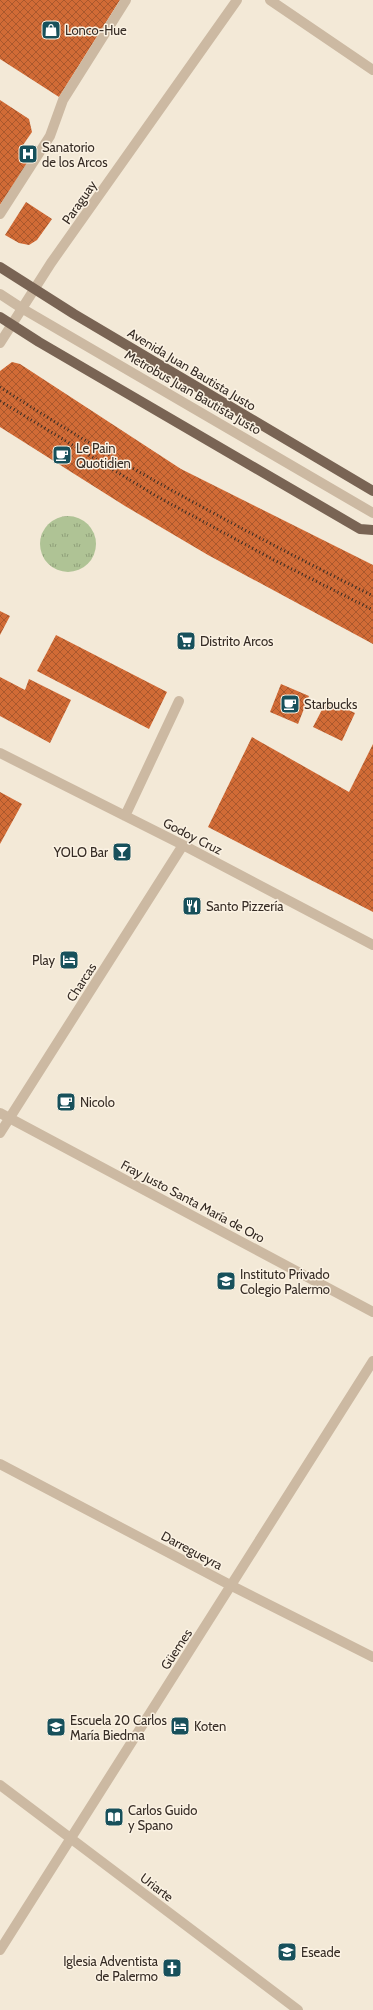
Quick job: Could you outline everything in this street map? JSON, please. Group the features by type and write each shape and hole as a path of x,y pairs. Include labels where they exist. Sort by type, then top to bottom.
{"main road":[{"name":"Avenida Juan Bautista Justo","path":"0,267 74,314 373,491"},
{"path":"0,317 360,529 373,530"}],"street":[{"path":"0,214 50,136 63,100 126,0"},
{"name":"Paraguay","path":"0,343 51,263 237,0"},
{"path":"270,0 373,70"},
{"name":"Metrobus Juan Bautista Justo","path":"0,294 22,309 373,513"},
{"path":"125,816 179,701"},
{"name":"Godoy Cruz","path":"0,753 183,845 373,945"},
{"name":"Charcas","path":"0,1133 183,845"},
{"name":"Fray Justo Santa María de Oro","path":"0,1113 373,1312"},
{"name":"Güemes","path":"0,1950 232,1586 373,1361"},
{"name":"Darregueyra","path":"0,1464 232,1586 373,1657"},
{"name":"Uriarte","path":"0,1784 298,2010"}],"green space":[{"path":"68,516 79,518 88,524 94,533 96,544 94,555 88,564 79,570 68,572 57,570 48,564 42,555 40,544 42,533 48,524 57,518"}],"building":[{"name":"Lonco-Hue","path":"0,0 120,0 59,97 0,59"},
{"path":"0,100 29,119 32,132 21,148 32,157 0,205"},
{"path":"26,202 52,219 37,240 29,245 19,243 5,235"},
{"path":"12,362 20,364 181,469 373,565 373,644 208,555 125,506 0,427 0,371"},
{"path":"0,611 10,616 0,635"},
{"path":"56,635 167,692 149,729 37,671"},
{"path":"0,677 25,690 29,679 71,700 50,743 0,716"},
{"name":"Starbucks","path":"281,684 309,696 298,724 270,712"},
{"path":"327,700 355,713 342,741 313,727"},
{"path":"252,737 349,792 373,744 373,912 208,827"},
{"path":"0,792 22,804 0,844"}],"railway":[{"path":"0,387 45,416 137,471 373,596"},
{"path":"0,401 158,497 274,560 373,610"}],"place":[{"name":"Lonco-Hue","path":"51,30"},
{"name":"Sanatorio de los Arcos","path":"28,154"},
{"name":"Le Pain Quotidien","path":"62,455"},
{"name":"Distrito Arcos","path":"186,641"},
{"name":"Starbucks","path":"290,704"},
{"name":"YOLO Bar","path":"122,852"},
{"name":"Santo Pizzería","path":"192,906"},
{"name":"Play","path":"69,960"},
{"name":"Nicolo","path":"66,1102"},
{"name":"Instituto Privado Colegio Palermo","path":"226,1281"},
{"name":"Koten","path":"180,1726"},
{"name":"Escuela 20 Carlos María Biedma","path":"56,1727"},
{"name":"Carlos Guido y Spano","path":"114,1817"},
{"name":"Eseade","path":"287,1952"},
{"name":"Iglesia Adventista de Palermo","path":"172,1968"}]}
